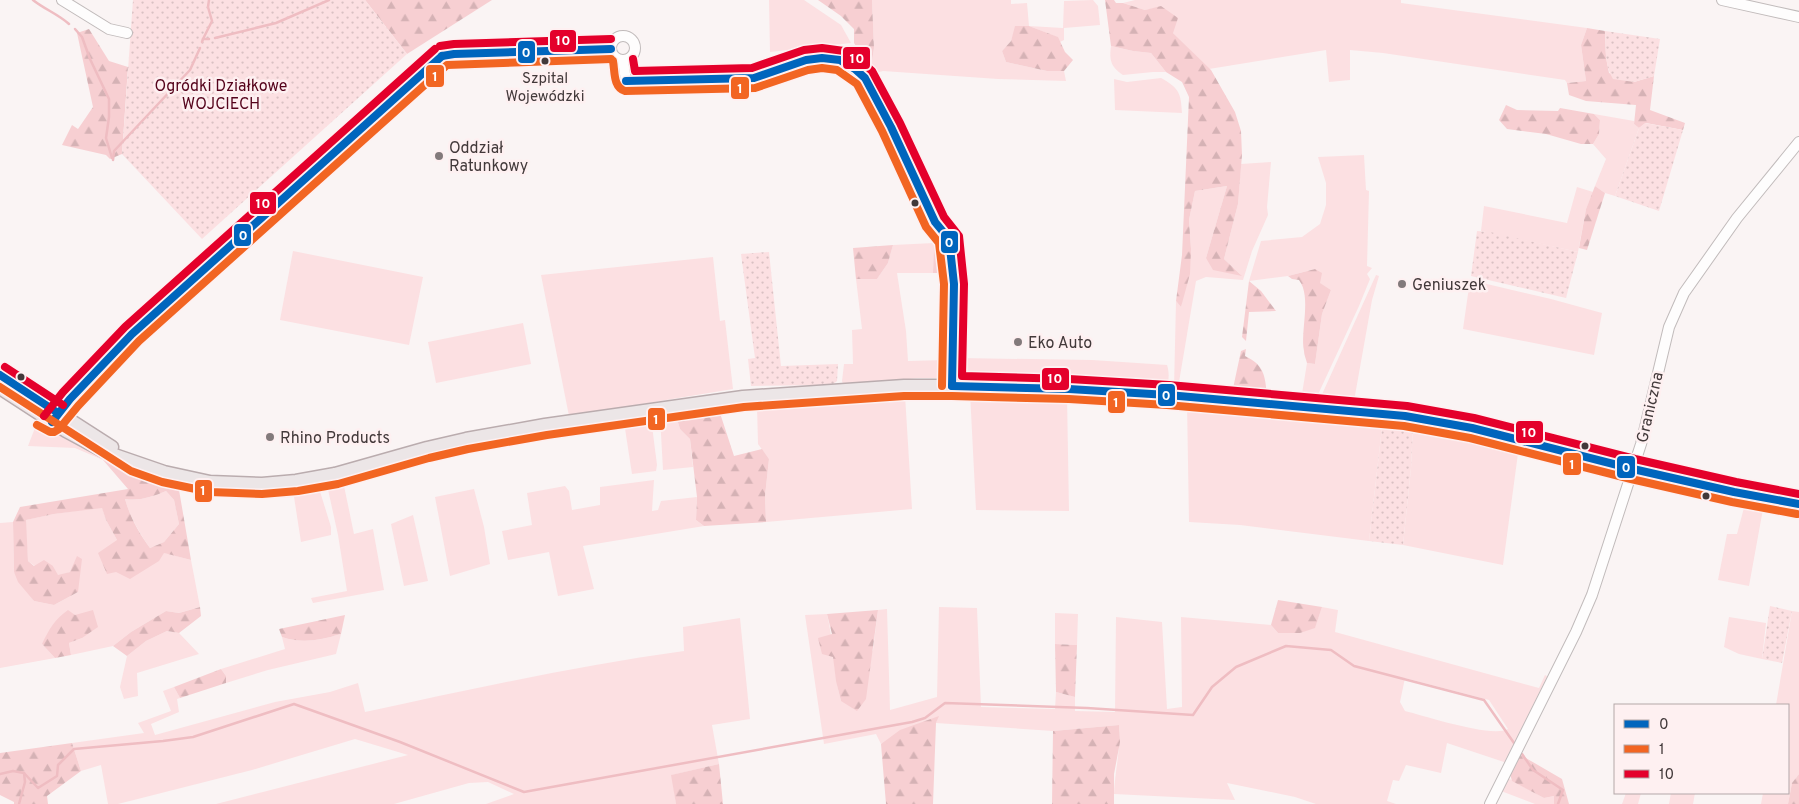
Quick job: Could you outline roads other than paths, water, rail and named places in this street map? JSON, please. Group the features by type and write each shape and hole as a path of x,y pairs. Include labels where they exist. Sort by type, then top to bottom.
{"main road":[{"path":"0,375 55,418"},
{"path":"0,388 135,462 164,472 210,482 262,484 296,481 335,474 466,439 631,412 743,398 904,386 952,386 1069,389 1168,395 1406,416 1472,428 1633,469 1734,492 1799,504"}],"street":[{"path":"62,0 110,29 127,33"},
{"path":"1722,0 1799,17"},
{"path":"55,418 132,334 442,56"},
{"path":"623,60 626,81 754,78 806,60 822,58 840,60 865,78 892,127 935,222 949,239 954,284 952,386"},
{"name":"Graniczna","path":"1490,804 1576,632 1592,595 1633,469 1669,327 1684,293 1737,218 1799,142"}],"waterway":[{"path":"33,0 69,24"},
{"path":"203,39 212,21 208,7 209,0"},
{"path":"215,38 276,23 329,0"},
{"path":"75,29 82,37 109,99 106,138 112,158"},
{"path":"202,42 203,39 209,39"},
{"path":"113,160 114,151 190,70 200,48"},
{"path":"24,773 38,788 57,776 58,765 74,749 193,737 294,704 400,742 524,792 912,722 925,718 945,703 1087,708 1193,715 1212,687 1236,667 1286,646 1331,650 1354,666 1484,700 1514,743"},
{"path":"1522,754 1533,770 1563,790 1558,804"},
{"path":"0,774 13,771 24,773 25,782 19,804"}],"place":[{"name":"Szpital Wojewódzki","path":"545,61"},
{"name":"Oddział Ratunkowy","path":"439,156"},
{"name":"Geniuszek","path":"1402,284"},
{"name":"Eko Auto","path":"1018,342"},
{"name":"Rhino Products","path":"270,437"}],"park label":[{"name":"Ogródki Działkowe WOJCIECH","path":"221,94"}]}
